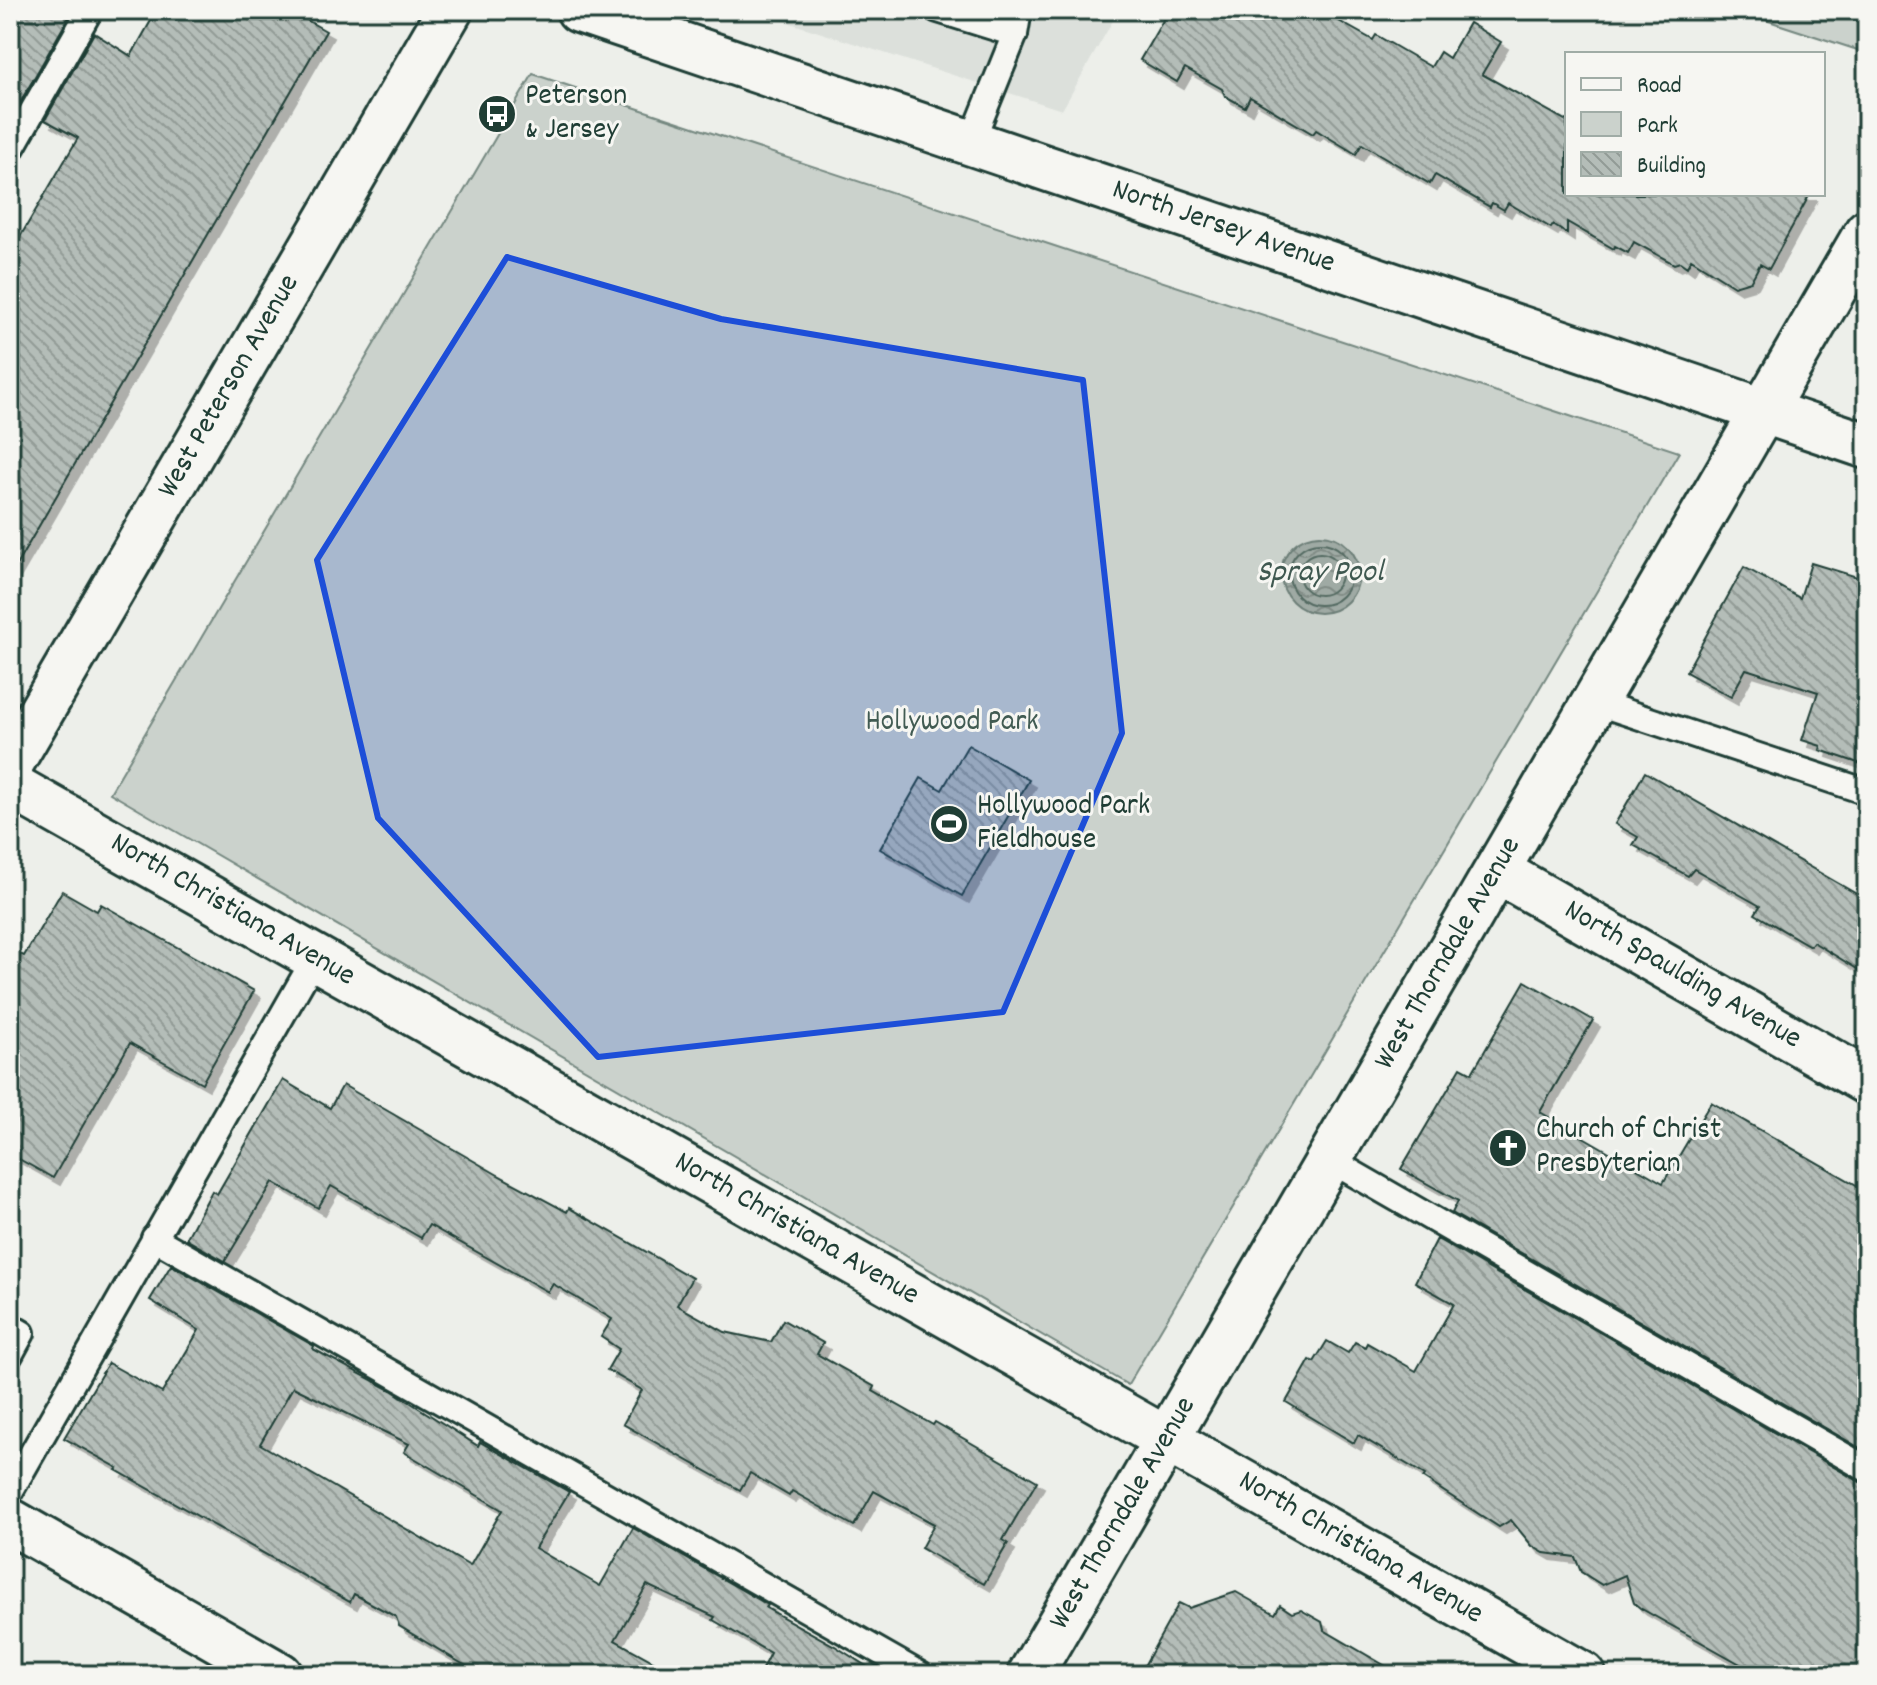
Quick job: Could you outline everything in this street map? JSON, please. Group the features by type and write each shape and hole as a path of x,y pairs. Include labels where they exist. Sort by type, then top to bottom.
{"street":[{"name":"West Peterson Avenue","path":"10,765 450,10"},
{"name":"North Jersey Avenue","path":"579,10 1867,446"},
{"name":"West Thorndale Avenue","path":"1030,1675 1867,232"},
{"name":"North Christiana Avenue","path":"10,785 1583,1675"},
{"name":"North Spaulding Avenue","path":"1498,871 1867,1082"},
{"path":"10,1521 280,1675"}],"lane":[{"path":"10,151 90,10"},
{"path":"938,10 1017,22"},
{"path":"971,143 1017,22 1035,10"},
{"path":"1595,702 1867,792"},
{"path":"10,1492 315,958"},
{"path":"1330,1160 1867,1469"},
{"path":"154,1238 921,1675"},
{"path":"10,1326 22,1333 10,1355"}],"highlighted area":[{"path":"507,257 721,319 1083,380 1122,733 1003,1012 598,1057 378,818 317,560"}],"shaded area":[{"path":"750,10 1119,10 1062,110"}],"green space":[{"path":"1735,10 1867,10 1867,53"},
{"name":"Hollywood Park","path":"533,74 1679,452 1128,1385 110,793"}],"water":[{"name":"Spray Pool","path":"1320,535 1335,538 1348,546 1356,559 1359,574 1356,589 1348,602 1335,610 1320,613 1305,610 1292,602 1284,589 1281,574 1284,559 1292,546 1305,538"}],"building":[{"path":"10,10 57,10 69,17 18,106 10,102"},
{"path":"157,10 289,10 326,31 10,576 10,254 78,138 45,120 94,33 131,56"},
{"path":"1169,10 1319,10 1373,40 1376,35 1431,67 1440,52 1449,58 1469,23 1501,42 1482,74 1565,120 1565,196 1809,196 1769,269 1760,264 1751,281 1734,286 1691,259 1687,267 1680,262 1674,264 1634,242 1628,253 1615,246 1614,249 1567,222 1567,234 1508,203 1504,210 1492,203 1490,207 1435,175 1430,184 1362,144 1356,154 1316,130 1313,134 1250,97 1245,107 1225,96 1222,89 1185,68 1177,82 1140,60"},
{"path":"1811,563 1867,580 1867,766 1820,750 1821,746 1802,740 1818,692 1746,669 1731,697 1686,672 1744,567 1800,598"},
{"name":"Hollywood Park Fieldhouse","path":"968,745 1029,780 962,896 880,849 921,778 942,790"},
{"path":"1645,772 1867,900 1867,975 1813,942 1810,946 1755,914 1760,906 1694,869 1688,876 1633,845 1638,837 1615,824"},
{"path":"62,891 97,911 101,904 254,991 202,1083 130,1043 53,1178 10,1154 10,971 20,954 24,956"},
{"path":"1525,981 1593,1020 1540,1112 1663,1183 1711,1102 1867,1191 1867,1452 1452,1213 1458,1201 1401,1169 1461,1067 1472,1073"},
{"path":"283,1080 330,1108 343,1085 498,1175 567,1212 569,1208 692,1278 677,1305 725,1332 771,1342 783,1320 823,1343 817,1354 875,1387 873,1391 933,1425 935,1422 1037,1481 1003,1540 1008,1543 984,1584 921,1548 934,1524 874,1491 854,1526 792,1491 789,1496 750,1473 740,1490 623,1424 642,1390 607,1370 619,1349 601,1337 612,1319 553,1284 548,1292 429,1225 421,1238 331,1186 318,1208 273,1182 225,1261 186,1239 212,1191 217,1194"},
{"path":"1437,1239 1867,1484 1867,1675 1760,1675 1640,1608 1634,1603 1625,1575 1602,1585 1581,1572 1575,1557 1544,1553 1532,1546 1511,1520 1499,1527 1423,1478 1425,1475 1358,1435 1354,1443 1286,1402 1310,1360 1314,1362 1327,1341 1348,1353 1355,1342 1365,1347 1367,1343 1416,1371 1454,1304 1415,1282"},
{"path":"171,1265 314,1346 313,1349 391,1390 478,1446 480,1442 569,1492 535,1548 600,1586 633,1528 768,1605 766,1608 880,1675 759,1675 770,1653 713,1620 715,1617 647,1585 615,1640 678,1675 481,1675 399,1626 396,1617 354,1594 350,1602 64,1438 108,1363 162,1393 199,1330 150,1300","holes":["293,1387 409,1444 404,1452 502,1510 470,1566 260,1444"]},
{"path":"1236,1592 1275,1614 1280,1605 1292,1613 1301,1610 1322,1622 1324,1630 1401,1675 1139,1675 1179,1603 1189,1608"}],"place":[{"name":"Peterson & Jersey","path":"497,114"},
{"name":"Hollywood Park Fieldhouse","path":"949,824"},
{"name":"Church of Christ Presbyterian","path":"1508,1148"}]}
